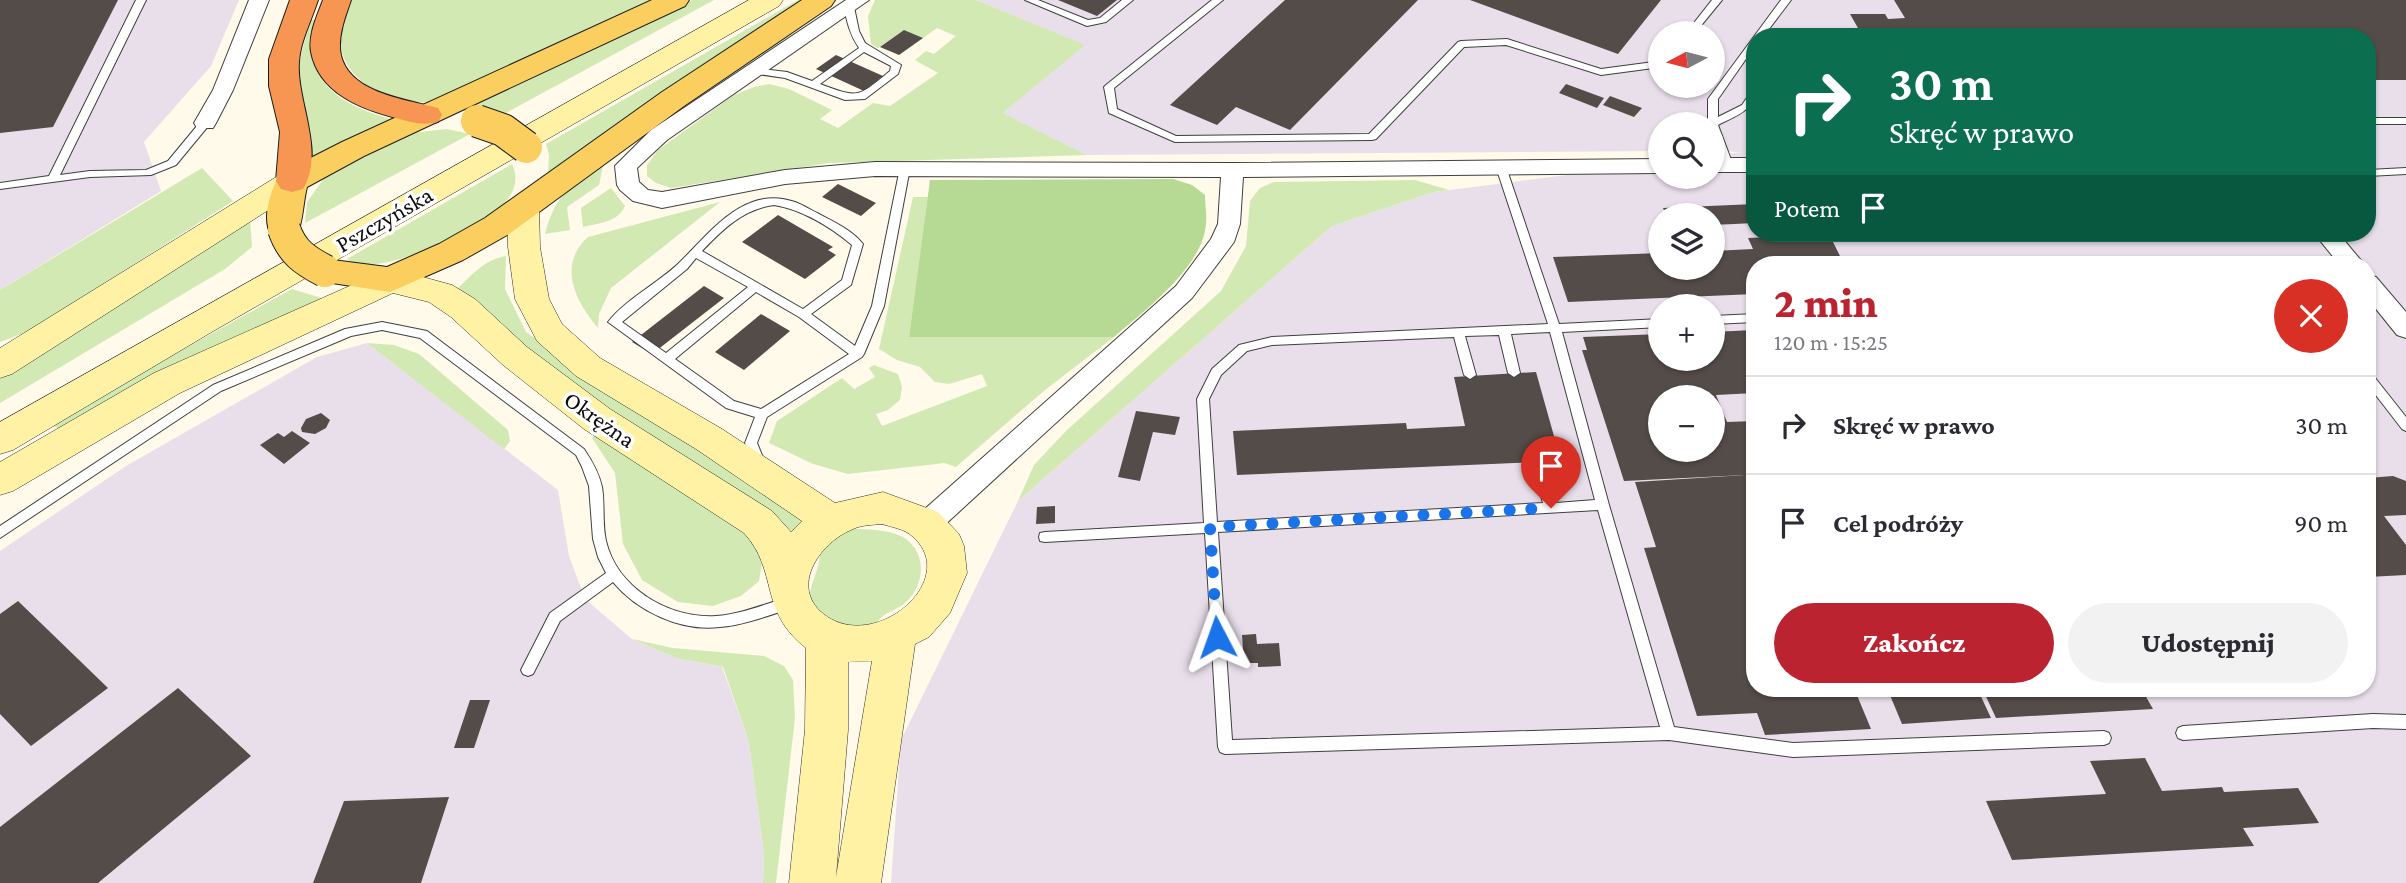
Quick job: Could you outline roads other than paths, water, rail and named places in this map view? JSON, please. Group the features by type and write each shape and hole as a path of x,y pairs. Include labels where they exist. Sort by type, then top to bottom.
{"highway":[{"path":"292,181 296,132 284,86 284,59 304,0"},
{"path":"337,0 328,29 326,51 333,70 366,98 387,107 427,115"}],"main road":[{"path":"0,365 292,181 353,149 675,0"},
{"name":"Pszczyńska","path":"0,416 737,0"},
{"name":"Pszczyńska","path":"0,440 198,324 769,0"},
{"path":"0,480 167,383 452,252 497,226 673,99 843,2"},
{"path":"427,115 498,125 515,136 532,158 534,172 523,207"},
{"path":"292,181 284,211 284,229 289,247 295,255 325,271 390,280"},
{"name":"Okrężna","path":"523,207 524,247 532,299 549,332 588,367 709,439 832,521"},
{"name":"Okrężna","path":"390,280 440,293 463,308 515,356 597,419 758,522 775,540 789,591"},
{"path":"883,508 908,512 928,523 942,539 948,559 947,580 937,602 920,621 896,637 869,644 844,643 826,638 805,626 789,591 795,557 810,537 832,521 857,511 883,508"},
{"path":"858,883 896,637"},
{"path":"812,883 827,753 829,677 826,638"}],"street":[{"path":"205,123 223,90 259,0"},
{"path":"843,2 754,71 643,147 626,166 628,185 641,196 662,200 785,177 905,168 1232,170 1648,166"},
{"path":"1725,165 1746,165"},
{"path":"928,523 1184,292 1222,242 1229,224 1232,170"},
{"path":"2333,242 2345,256"},
{"path":"2376,293 2406,329"}],"lane":[{"path":"53,179 141,0"},
{"path":"1030,0 1087,23 1103,20 1128,0"},
{"path":"1218,0 1109,87 1112,111 1175,139 1372,137 1461,44 1507,42 1601,72 1648,66"},
{"path":"1700,21 1717,0"},
{"path":"1765,28 1786,0"},
{"path":"754,71 787,75 845,97 864,96 895,72 896,65 863,49 855,40 843,2"},
{"path":"814,84 863,49"},
{"path":"1713,112 1713,99 1746,61"},
{"path":"1725,118 1746,106"},
{"path":"2376,121 2406,121"},
{"path":"0,186 90,174 147,173 172,163 205,123"},
{"path":"1501,167 1555,328 1669,733"},
{"path":"764,475 751,443 762,414 858,354 878,306 905,168"},
{"path":"2376,173 2406,171"},
{"path":"762,414 730,405 614,321 683,266 713,233 748,207 766,202 786,202 846,232 858,244 847,282 803,314"},
{"path":"695,252 803,314 858,354"},
{"path":"667,359 754,288"},
{"path":"1725,319 1746,318"},
{"path":"1648,324 1272,341 1243,348 1216,372 1203,400 1225,747 1669,733 1793,750 2104,738"},
{"path":"0,533 217,388 349,332 382,326 424,334 580,452 593,472 597,488 600,540 607,565 633,595 673,615 713,622 789,591"},
{"path":"1504,330 1514,373"},
{"path":"1458,332 1470,375"},
{"path":"2376,387 2406,426"},
{"path":"1537,462 1551,508"},
{"path":"1045,537 1603,505"},
{"path":"528,670 555,617 614,574"},
{"path":"2183,733 2374,721 2406,722"}]}
